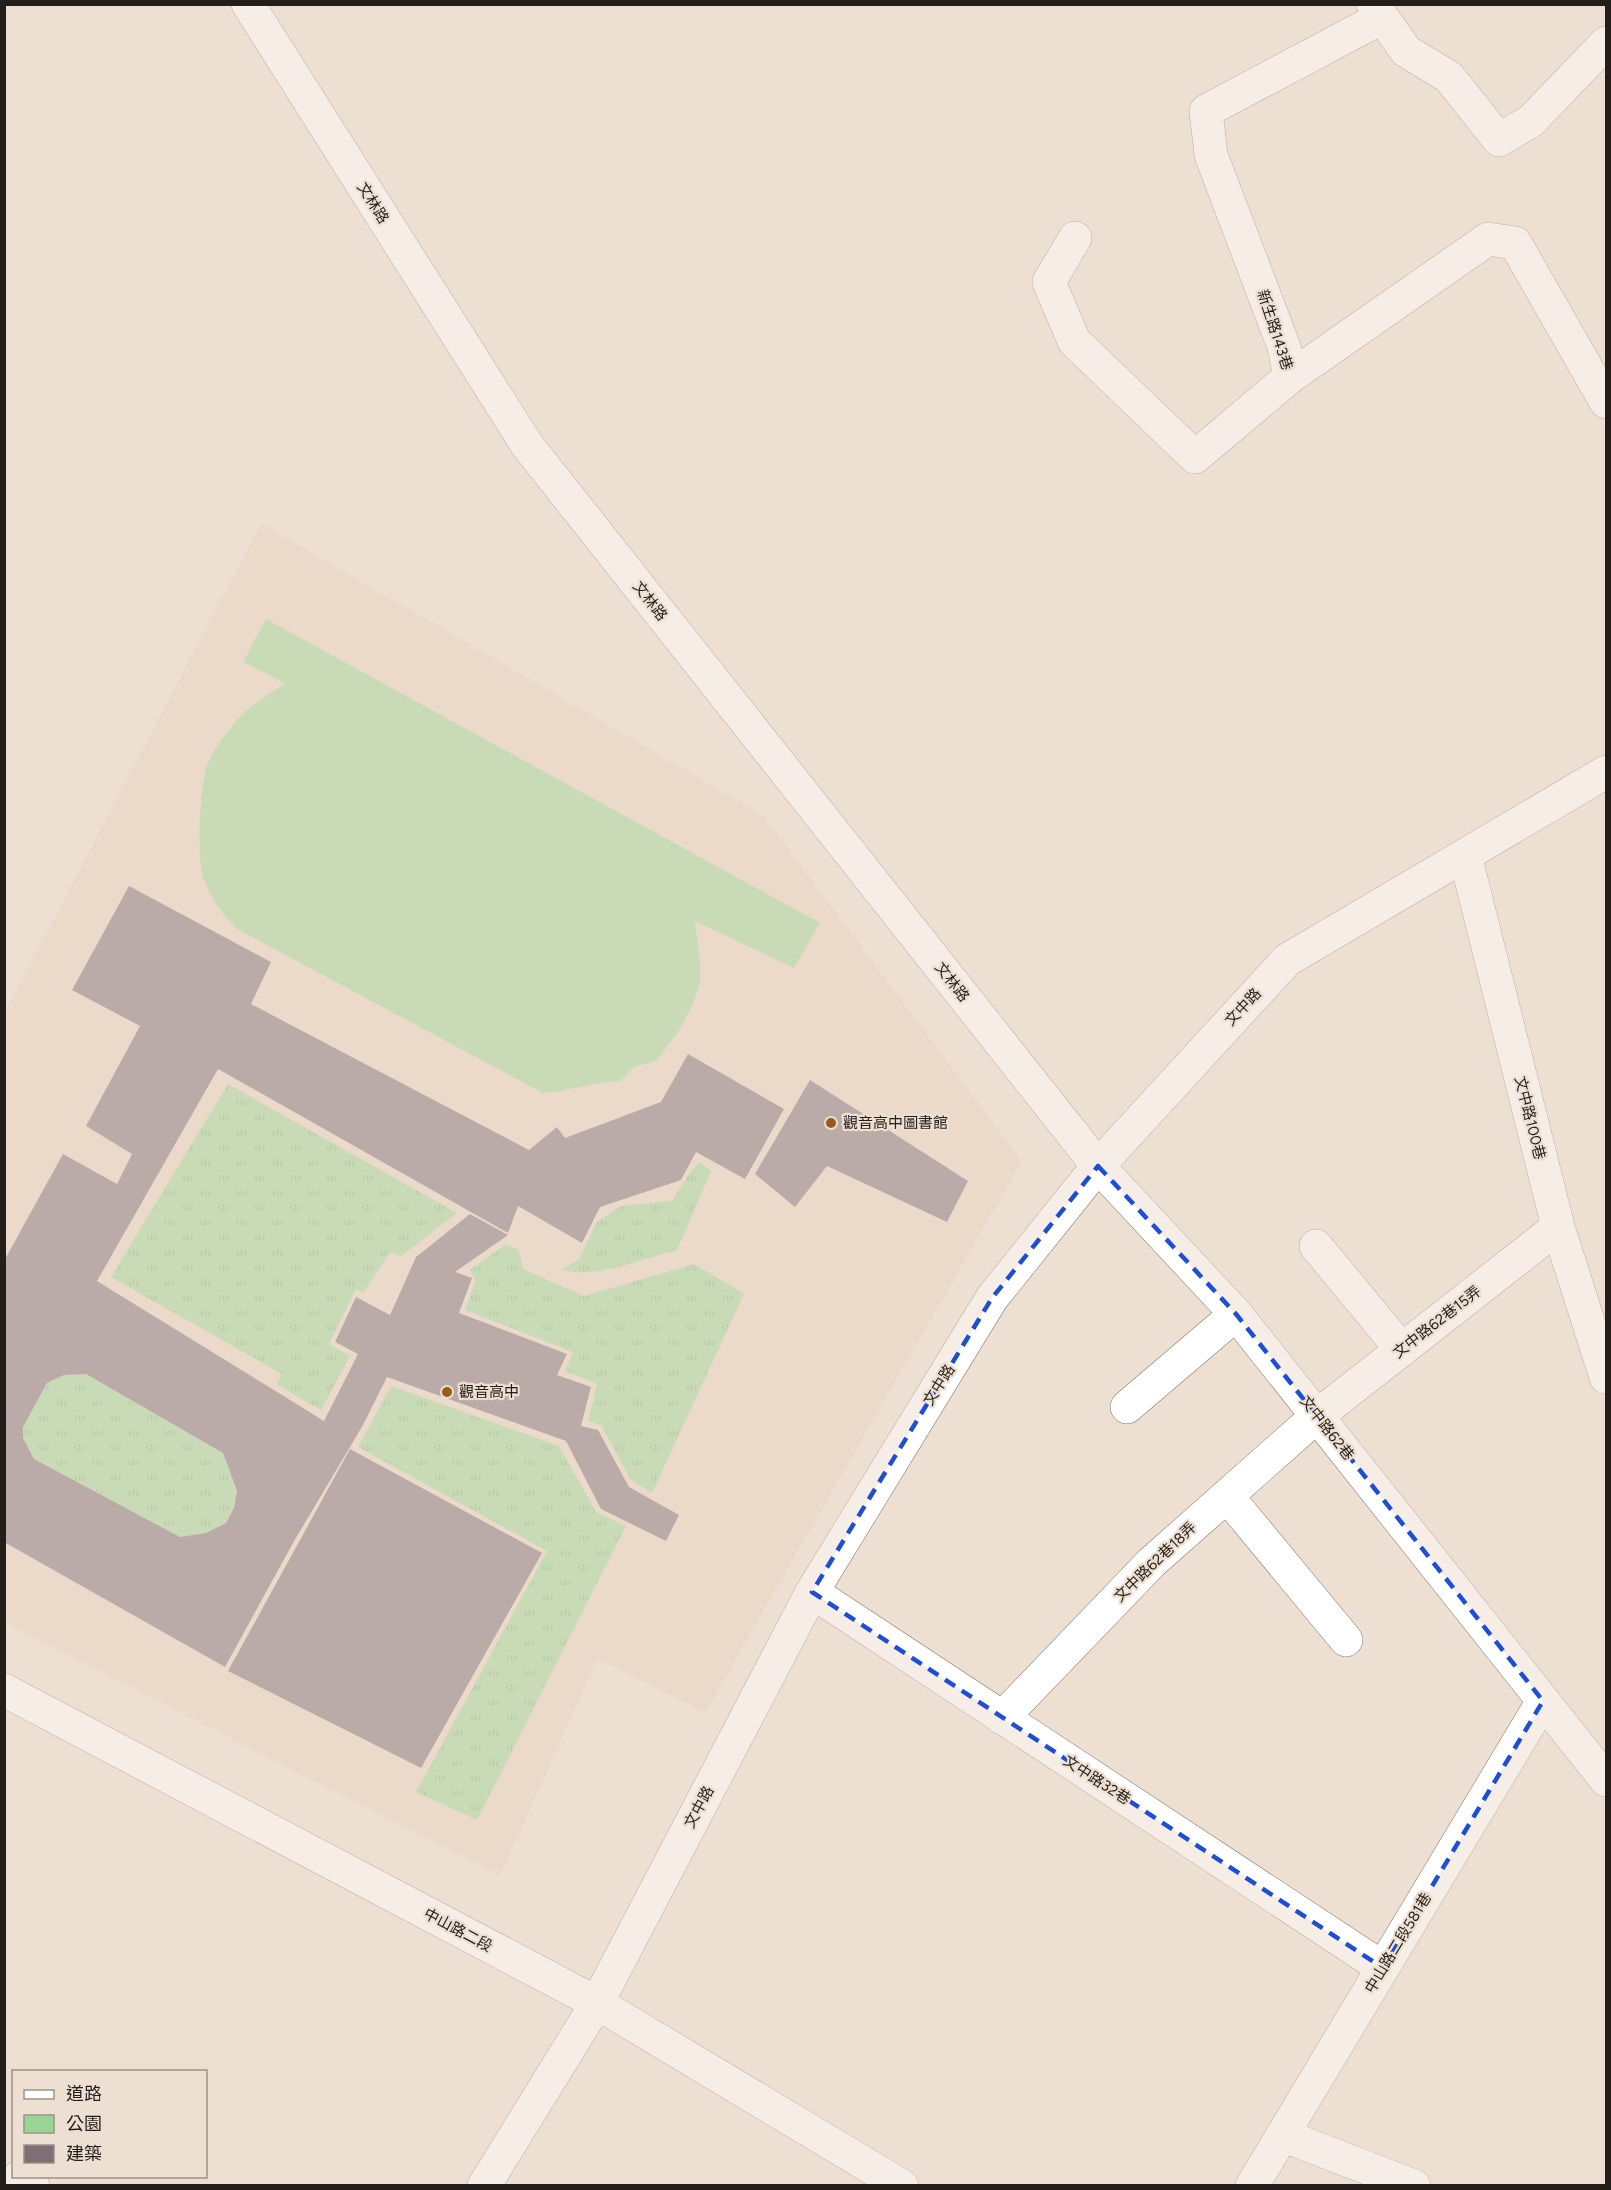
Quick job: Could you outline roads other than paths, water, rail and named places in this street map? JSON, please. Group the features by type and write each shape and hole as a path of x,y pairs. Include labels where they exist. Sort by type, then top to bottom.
{"street":[{"name":"文林路","path":"248,4 526,445 1098,1166"},
{"path":"1377,11 1406,51 1449,77 1499,140 1531,121 1606,43"},
{"name":"新生路143巷","path":"1377,11 1206,111 1211,155 1284,347 1290,377 1488,239 1515,243 1606,402"},
{"path":"1075,237 1049,282 1074,341 1195,457 1290,377"},
{"name":"文中路","path":"483,2186 597,2003 812,1592 992,1298 1098,1166 1287,960 1606,772"},
{"name":"文中路100巷","path":"1465,855 1557,1227 1595,1309 1606,1377"},
{"name":"文中路62巷","path":"1098,1166 1236,1314 1606,1780"},
{"name":"文中路62巷15弄","path":"1317,1416 1557,1227"},
{"path":"1316,1246 1402,1350"},
{"path":"1127,1407 1236,1314"},
{"name":"文中路62巷18弄","path":"1002,1718 1151,1563 1317,1416"},
{"path":"1227,1496 1346,1640"},
{"name":"文中路32巷","path":"812,1592 1383,1968"},
{"name":"中山路二段","path":"4,1690 597,2003 902,2186"},
{"name":"中山路二段581巷","path":"1252,2186 1544,1701"},
{"path":"1282,2135 1414,2186"}],"place":[{"name":"觀音高中圖書館","path":"831,1123"},
{"name":"觀音高中","path":"447,1392"}]}
